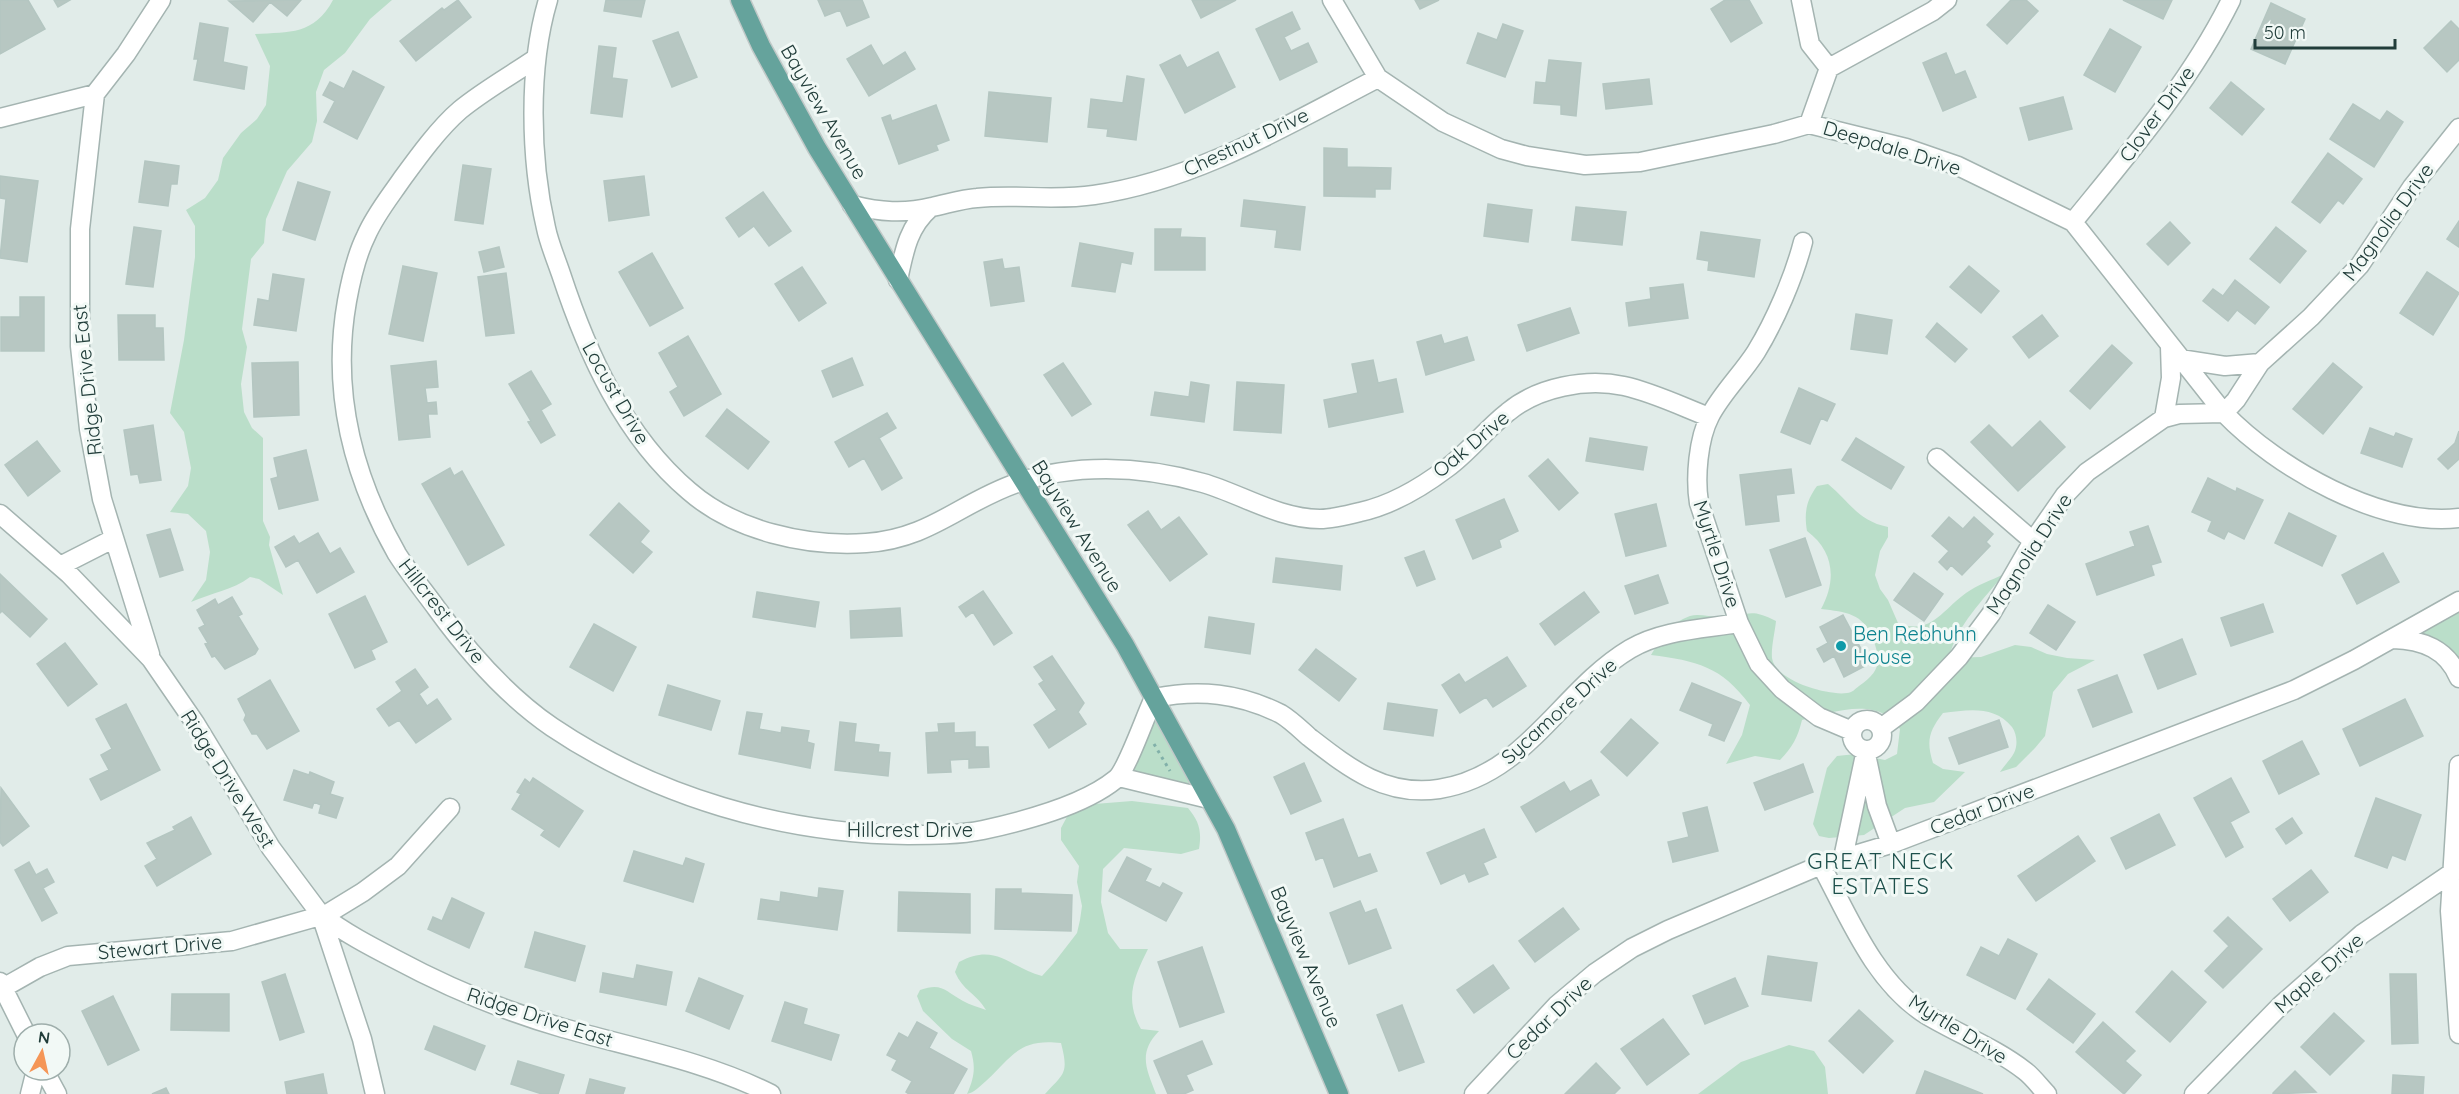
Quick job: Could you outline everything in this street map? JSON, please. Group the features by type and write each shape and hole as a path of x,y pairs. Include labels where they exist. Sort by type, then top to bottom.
{"main road":[{"name":"Bayview Avenue","path":"740,0 761,46 817,148 1125,645 1209,799 1252,886 1336,1089 1347,1094"}],"street":[{"path":"0,118 94,94 126,54 161,0"},
{"name":"Locust Drive","path":"548,0 539,28 535,59 536,159 546,228 576,319 596,366 650,451 689,491 720,513 759,529 819,542 867,543 902,538 927,530 980,501 1022,482"},
{"name":"Deepdale Drive","path":"1332,0 1378,78 1443,122 1501,149 1527,156 1585,165 1640,162 1774,134 1809,124 1906,148 1958,166 2073,222 2224,413 2245,434 2280,460 2324,486 2395,514 2432,519 2459,518"},
{"path":"1801,0 1810,44 1829,68"},
{"path":"1809,124 1829,68 1933,11 1947,0"},
{"name":"Clover Drive","path":"2073,222 2146,133 2183,80 2232,0"},
{"name":"Hillcrest Drive","path":"535,59 459,111 413,164 378,212 364,240 352,278 343,328 341,376 346,421 366,489 398,556 464,647 520,703 550,726 591,752 656,783 704,801 767,820 881,834 943,835 981,831 1064,807 1119,777"},
{"name":"Chestnut Drive","path":"852,205 885,212 909,212 977,198 1073,198 1119,191 1199,167 1231,154 1378,78"},
{"name":"Ridge Drive East","path":"94,94 80,229 80,346 89,429 102,499 152,658"},
{"name":"Magnolia Drive","path":"1881,728 1916,702 1959,657 1991,614 2033,541 2065,495 2087,472 2164,418 2179,414 2224,413 2236,400 2260,363 2312,317 2360,265 2412,187 2459,128"},
{"path":"898,280 911,230 915,222 930,208"},
{"name":"Myrtle Drive","path":"1803,242 1796,268 1756,351 1709,417 1696,468 1697,489 1699,502 1739,623 1759,664 1782,689 1819,717 1852,731"},
{"path":"2164,418 2175,353 2225,366 2260,363"},
{"name":"Oak Drive","path":"1022,482 1050,474 1102,469 1170,474 1206,484 1287,515 1321,519 1363,512 1394,501 1450,466 1510,410 1557,388 1586,383 1625,386 1709,417"},
{"path":"1937,458 2033,541"},
{"name":"Ridge Drive West","path":"0,514 60,566 152,658 195,723 271,848 321,915 362,1039 375,1094"},
{"path":"60,566 113,538"},
{"name":"Cedar Drive","path":"1474,1094 1557,1005 1595,973 1632,948 1743,897 1821,865 1891,844 2294,690 2393,639 2459,601"},
{"name":"Sycamore Drive","path":"1154,698 1178,693 1211,692 1235,696 1283,715 1347,767 1379,783 1409,791 1440,788 1479,777 1509,760 1555,718 1605,667 1631,649 1663,635 1739,623"},
{"path":"2393,639 2411,639 2426,643 2448,659 2459,678"},
{"path":"1154,698 1119,777 1209,799"},
{"path":"1865,719 1871,720 1881,728 1880,743 1871,750 1866,750 1854,743 1852,731 1859,722 1865,719"},
{"path":"1866,750 1875,799 1891,844"},
{"path":"1843,858 1866,750"},
{"path":"2459,765 2456,870 2450,911 2459,1034"},
{"name":"Stewart Drive","path":"2,985 68,956 232,941 321,915 363,892 398,866 450,808"},
{"name":"Myrtle Drive","path":"1821,865 1877,967 1902,994 1925,1013 1969,1036 2025,1071 2047,1094"},
{"name":"Maple Drive","path":"2194,1094 2280,1006 2362,934 2456,870"},
{"name":"Ridge Drive East","path":"321,915 344,932 446,986 480,1000 562,1028 676,1057 766,1093"},
{"path":"2,985 20,1022"}],"path":[{"path":"1154,743 1174,778"}],"green space":[{"path":"333,0 392,0 370,19 345,53 324,70 316,92 317,121 312,142 287,171 266,219 264,243 251,259 242,329 247,347 241,384 244,412 252,428 263,438 263,521 270,537 269,545 283,595 259,579 250,577 229,588 191,602 206,580 210,552 206,531 188,514 170,512 188,486 191,468 184,432 170,413 184,340 195,257 195,226 186,210 205,198 218,180 223,158 241,133 257,119 266,105 270,66 255,34 290,32 309,26 318,20"},
{"path":"1828,484 1862,516 1888,527 1888,537 1880,551 1875,575 1898,623 1909,626 1928,624 1970,590 2004,574 1964,624 1949,658 1981,657 2015,645 2031,647 2047,654 2067,658 2095,660 2068,674 2053,692 2045,736 2016,767 2000,772 2014,753 2016,743 2014,730 2005,720 1989,712 1943,713 1930,736 1933,763 1943,769 1965,772 1934,802 1905,808 1864,835 1829,838 1819,836 1813,824 1827,768 1837,756 1856,754 1885,760 1897,754 1900,729 1892,720 1876,711 1855,709 1802,720 1794,742 1780,760 1755,756 1726,764 1742,735 1750,705 1729,682 1707,668 1695,663 1651,655 1662,637 1672,627 1690,616 1722,617 1754,613 1776,621 1772,658 1782,674 1792,680 1828,692 1847,693 1853,691 1871,676 1878,661 1869,630 1853,615 1821,609 1829,587 1830,567 1823,548 1807,531 1806,513 1810,497 1817,486"},
{"path":"2459,605 2459,670 2405,636"},
{"path":"1154,706 1203,794 1123,775"},
{"path":"1132,801 1188,808 1195,817 1200,832 1199,849 1181,854 1124,848 1103,869 1101,902 1108,933 1120,949 1148,949 1135,979 1132,998 1133,1008 1141,1029 1159,1031 1148,1046 1146,1054 1147,1068 1156,1094 1045,1094 1061,1077 1065,1061 1061,1043 1047,1042 1035,1043 1018,1051 979,1087 967,1094 973,1073 971,1051 952,1039 923,1011 917,996 920,990 939,987 986,1010 962,984 955,972 959,962 983,954 1002,958 1042,976 1077,933 1082,906 1077,882 1079,866 1061,840 1061,828 1069,813 1082,805"},
{"path":"1789,1045 1814,1051 1825,1067 1828,1094 1698,1094 1741,1062"}],"building":[{"path":"0,0 28,0 45,29 0,54"},
{"path":"54,0 70,0 58,7"},
{"path":"301,0 287,16 270,2 253,22 229,1"},
{"path":"458,0 471,17 416,61 400,41 442,8 444,10"},
{"path":"606,0 645,0 641,17 604,11"},
{"path":"818,0 862,0 869,17 847,26 840,10 825,16"},
{"path":"1192,0 1236,0 1201,18"},
{"path":"1415,0 1439,0 1420,9"},
{"path":"1725,0 1749,0 1762,23 1731,42 1711,9"},
{"path":"2011,0 2026,0 2038,11 2007,44 1987,25"},
{"path":"2123,0 2172,0 2163,19"},
{"path":"2271,3 2305,19 2285,64 2251,49"},
{"path":"1292,12 1300,29 1284,37 1291,51 1308,43 1317,62 1280,80 1256,29"},
{"path":"2451,21 2459,29 2459,60 2447,72 2424,48"},
{"path":"200,23 228,28 223,62 247,67 244,89 194,80 198,59 194,59"},
{"path":"1503,24 1523,31 1505,77 1467,63 1478,33 1497,40"},
{"path":"2110,29 2141,47 2115,92 2084,75"},
{"path":"678,32 697,77 672,87 653,41"},
{"path":"871,45 883,66 905,52 915,69 869,96 847,59"},
{"path":"599,46 616,48 612,78 627,80 622,117 591,113"},
{"path":"1218,52 1235,87 1185,113 1160,65 1180,55 1187,68"},
{"path":"1946,53 1955,75 1965,71 1976,97 1943,111 1923,63"},
{"path":"1549,60 1581,63 1576,116 1561,114 1561,105 1534,103 1536,82 1546,83"},
{"path":"353,71 384,87 357,139 324,122 335,101 323,95 330,82 344,89"},
{"path":"1127,76 1144,79 1136,140 1107,136 1108,129 1088,127 1091,99 1123,103"},
{"path":"1649,79 1652,104 1606,109 1603,84"},
{"path":"2231,82 2264,109 2242,135 2210,108"},
{"path":"989,92 1051,98 1047,142 985,136"},
{"path":"2063,97 2072,129 2029,140 2020,108"},
{"path":"2353,104 2380,121 2387,111 2403,122 2374,167 2330,139"},
{"path":"936,105 949,140 936,145 938,150 899,164 882,118 890,115 892,121"},
{"path":"1324,148 1347,149 1347,167 1391,168 1390,189 1375,189 1375,197 1324,196"},
{"path":"2328,153 2362,179 2343,204 2338,200 2320,223 2292,202"},
{"path":"145,161 179,166 177,184 171,184 168,206 139,202"},
{"path":"463,165 491,169 483,224 455,220"},
{"path":"0,176 38,181 27,262 0,258 6,199 0,198"},
{"path":"644,176 649,215 609,221 604,181"},
{"path":"298,182 330,192 315,240 283,230"},
{"path":"763,192 791,231 769,246 754,226 739,237 726,218"},
{"path":"1244,200 1305,207 1300,250 1275,247 1277,230 1241,226"},
{"path":"1488,204 1532,210 1528,242 1484,236"},
{"path":"1576,207 1626,212 1622,245 1572,240"},
{"path":"2459,221 2459,247 2447,239"},
{"path":"2170,222 2190,243 2168,265 2147,244"},
{"path":"134,227 161,231 153,287 126,284"},
{"path":"2276,227 2306,251 2280,283 2250,259"},
{"path":"1155,229 1181,229 1180,237 1205,238 1205,270 1155,270"},
{"path":"1701,232 1760,240 1754,277 1708,270 1709,261 1697,259"},
{"path":"1080,243 1133,253 1131,264 1121,262 1115,292 1072,286"},
{"path":"499,247 504,267 484,272 479,252"},
{"path":"652,253 683,308 650,326 619,272"},
{"path":"1002,259 1004,269 1019,267 1024,301 991,306 984,262"},
{"path":"403,266 437,273 423,341 389,334"},
{"path":"1969,266 1999,291 1981,313 1950,287"},
{"path":"802,267 826,303 799,321 775,284"},
{"path":"2427,272 2459,293 2433,335 2400,313"},
{"path":"506,273 514,333 486,336 478,277"},
{"path":"273,274 304,279 296,331 254,325 258,299 269,301"},
{"path":"2235,280 2269,307 2255,324 2237,310 2228,321 2203,301 2213,289 2223,296"},
{"path":"1683,284 1688,318 1629,326 1626,303 1651,299 1650,288"},
{"path":"20,297 44,297 44,351 1,351 1,317 20,317"},
{"path":"1570,308 1579,333 1527,351 1518,325"},
{"path":"1856,314 1892,320 1887,354 1851,349"},
{"path":"118,315 155,315 155,328 163,328 164,360 119,360"},
{"path":"2042,315 2058,336 2029,358 2013,337"},
{"path":"1937,323 1967,349 1955,362 1926,337"},
{"path":"1441,335 1444,344 1467,337 1474,360 1426,375 1417,342"},
{"path":"688,336 721,394 684,416 670,392 678,387 659,353"},
{"path":"2112,345 2132,363 2090,409 2070,391"},
{"path":"852,358 863,385 833,397 822,371"},
{"path":"1373,360 1378,383 1396,379 1403,412 1329,427 1324,400 1358,393 1352,364"},
{"path":"436,361 438,387 425,388 427,403 436,402 437,414 428,414 430,437 399,440 391,366"},
{"path":"298,362 299,415 254,417 252,363"},
{"path":"1063,363 1091,404 1072,416 1044,375"},
{"path":"2333,363 2362,387 2323,434 2293,409"},
{"path":"531,371 551,404 541,410 555,435 541,443 509,384"},
{"path":"1191,382 1209,385 1204,422 1151,415 1155,392 1189,397"},
{"path":"1237,382 1284,385 1281,433 1234,430"},
{"path":"1799,388 1835,404 1827,421 1821,418 1810,444 1781,432"},
{"path":"727,409 769,442 748,469 706,436"},
{"path":"887,413 896,428 879,438 902,478 882,490 864,458 849,467 835,442"},
{"path":"2040,421 2065,447 2018,491 1971,442 1989,425 2012,448"},
{"path":"153,425 161,480 140,483 138,474 131,475 124,430"},
{"path":"2370,428 2394,437 2396,433 2412,439 2402,467 2361,453"},
{"path":"2459,431 2459,459 2448,469 2438,459 2455,443"},
{"path":"1590,438 1647,447 1643,470 1586,461"},
{"path":"1856,438 1904,467 1891,489 1842,460"},
{"path":"37,441 60,471 28,496 5,465"},
{"path":"306,450 318,500 279,509 271,479 278,477 274,458"},
{"path":"1548,459 1578,493 1559,510 1529,476"},
{"path":"450,468 454,476 462,471 504,545 468,565 422,484"},
{"path":"1791,469 1794,493 1776,495 1779,521 1746,525 1740,475"},
{"path":"2208,478 2236,492 2237,488 2263,500 2244,539 2228,531 2224,539 2208,531 2212,521 2192,512"},
{"path":"1504,499 1518,531 1499,540 1501,547 1473,559 1456,520"},
{"path":"619,503 649,531 640,542 652,552 633,573 590,535"},
{"path":"1656,504 1666,546 1626,556 1615,514"},
{"path":"1148,511 1161,530 1179,517 1207,554 1170,581 1128,525"},
{"path":"2289,513 2336,536 2322,566 2275,543"},
{"path":"1949,517 1963,529 1974,517 1993,534 1986,542 1990,546 1962,575 1951,565 1947,570 1939,562 1949,551 1932,536"},
{"path":"2148,526 2161,562 2151,565 2154,575 2097,595 2086,564 2135,546 2130,532"},
{"path":"170,529 183,570 160,577 147,535"},
{"path":"318,533 330,554 340,548 354,572 317,593 298,560 286,567 275,547 294,536 299,544"},
{"path":"1805,538 1821,585 1786,597 1770,550"},
{"path":"1424,551 1435,579 1417,586 1405,558"},
{"path":"2383,553 2399,582 2357,604 2342,575"},
{"path":"1276,558 1342,566 1340,590 1273,582"},
{"path":"1914,573 1943,594 1924,621 1894,600"},
{"path":"0,574 47,619 30,637 2,611 0,613"},
{"path":"1658,575 1668,603 1635,614 1625,586"},
{"path":"983,591 1012,633 994,645 973,612 966,617 959,607"},
{"path":"757,592 819,602 815,627 753,617"},
{"path":"1584,592 1599,612 1555,645 1540,624"},
{"path":"365,596 387,642 371,650 375,659 355,668 329,614"},
{"path":"232,597 242,614 238,616 258,649 255,654 225,669 215,656 212,657 205,644 208,643 199,628 205,625 197,610 215,599 218,605"},
{"path":"2263,604 2273,632 2231,646 2221,618"},
{"path":"2048,605 2075,622 2056,650 2030,633"},
{"path":"900,608 902,636 851,638 850,611"},
{"name":"Ben Rebhuhn House","path":"1843,615 1869,664 1844,677 1834,656 1824,662 1817,649 1828,643 1820,627"},
{"path":"1209,617 1254,624 1250,654 1205,647"},
{"path":"594,624 636,647 613,691 570,667"},
{"path":"2182,639 2196,674 2158,689 2144,655"},
{"path":"65,643 97,684 68,706 37,664"},
{"path":"1316,649 1356,679 1339,701 1299,670"},
{"path":"1052,656 1084,703 1078,712 1086,724 1049,748 1034,725 1057,710 1039,684 1044,681 1034,667"},
{"path":"1507,657 1526,686 1493,707 1486,697 1460,713 1442,685 1459,674 1465,683"},
{"path":"415,669 428,687 419,694 427,706 437,699 451,719 416,743 399,720 389,726 377,709 402,691 396,682"},
{"path":"2117,675 2132,712 2093,727 2078,690"},
{"path":"270,680 299,731 267,749 257,734 252,734 244,720 246,715 238,699"},
{"path":"1692,683 1741,703 1724,741 1709,735 1713,724 1680,710"},
{"path":"668,685 720,701 711,730 659,715"},
{"path":"2405,699 2423,736 2360,766 2343,729"},
{"path":"1388,703 1437,710 1433,736 1384,729"},
{"path":"126,704 160,770 101,800 90,779 109,770 101,755 112,749 96,719"},
{"path":"747,712 762,714 759,729 781,733 782,727 809,731 807,742 814,744 810,768 739,754"},
{"path":"1631,719 1658,743 1627,776 1601,752"},
{"path":"1999,720 2008,747 1959,764 1949,738"},
{"path":"840,722 856,724 854,742 879,745 878,752 890,753 888,776 835,770"},
{"path":"954,723 954,733 975,732 975,747 988,747 989,767 969,768 969,759 950,760 951,772 928,773 926,733 939,732 938,724"},
{"path":"2302,741 2319,774 2279,794 2263,761"},
{"path":"1304,763 1321,801 1291,814 1274,777"},
{"path":"1803,764 1813,792 1765,810 1754,783"},
{"path":"294,770 309,775 310,772 334,782 330,794 343,798 336,818 319,813 321,805 314,802 312,808 284,800"},
{"path":"533,778 583,811 559,847 541,835 545,830 512,809 521,794 517,792 525,779 530,783"},
{"path":"2231,778 2249,812 2230,822 2243,847 2226,857 2194,798"},
{"path":"1591,780 1599,795 1536,832 1521,807 1564,782 1570,792"},
{"path":"1,788 29,826 3,846 0,842"},
{"path":"2376,798 2421,815 2405,860 2392,855 2387,868 2355,856"},
{"path":"1707,807 1718,851 1673,862 1668,842 1689,837 1683,813"},
{"path":"2159,814 2175,845 2126,869 2111,838"},
{"path":"191,817 211,854 157,886 145,866 157,859 147,843 175,830 173,827"},
{"path":"2292,818 2302,833 2286,844 2276,829"},
{"path":"1343,819 1358,858 1370,854 1377,871 1334,887 1323,857 1316,860 1306,833"},
{"path":"1484,829 1496,857 1483,863 1488,874 1469,882 1465,873 1441,884 1427,853"},
{"path":"2078,836 2095,861 2036,901 2018,876"},
{"path":"634,851 683,866 686,858 704,864 693,902 624,881"},
{"path":"1127,857 1151,869 1145,881 1160,888 1163,883 1182,893 1166,921 1109,891"},
{"path":"29,862 36,875 47,869 54,882 43,888 57,913 42,921 15,870"},
{"path":"2311,870 2328,892 2290,921 2273,899"},
{"path":"819,888 843,891 837,930 758,919 761,899 780,902 781,892 818,898"},
{"path":"996,889 1021,889 1021,893 1072,895 1071,931 995,929"},
{"path":"899,892 970,894 970,933 898,931"},
{"path":"452,898 484,913 469,948 428,929 433,917 442,921"},
{"path":"1360,901 1365,913 1376,909 1391,948 1349,964 1330,913"},
{"path":"1563,908 1579,929 1535,962 1519,941"},
{"path":"2228,917 2262,949 2223,988 2205,971 2229,946 2214,931"},
{"path":"535,932 585,946 575,981 525,967"},
{"path":"2008,939 2037,954 2015,999 1967,975 1981,947 1999,956"},
{"path":"1202,947 1224,1012 1180,1027 1158,962"},
{"path":"1768,956 1817,963 1811,1001 1762,994"},
{"path":"637,965 672,972 666,1005 600,992 603,973 634,979"},
{"path":"1493,965 1509,988 1474,1013 1457,990"},
{"path":"2172,971 2206,1002 2170,1042 2136,1012"},
{"path":"285,974 304,1032 280,1040 262,982"},
{"path":"2390,974 2416,974 2418,1043 2392,1044"},
{"path":"699,978 743,996 729,1029 686,1011"},
{"path":"1735,978 1748,1006 1705,1024 1693,996"},
{"path":"2049,979 2095,1014 2073,1043 2027,1009"},
{"path":"172,994 229,994 229,1031 171,1030"},
{"path":"113,996 139,1050 108,1065 82,1011"},
{"path":"785,1002 807,1009 803,1024 839,1035 831,1060 772,1041"},
{"path":"1402,1005 1424,1062 1399,1071 1377,1015"},
{"path":"1859,1010 1893,1041 1863,1073 1829,1041"},
{"path":"2334,1013 2364,1041 2330,1075 2301,1047"},
{"path":"1663,1019 1689,1054 1647,1085 1621,1049"},
{"path":"917,1022 937,1033 929,1048 967,1069 953,1094 909,1094 906,1092 912,1081 892,1070 897,1060 887,1055 899,1033 908,1038"},
{"path":"2103,1022 2135,1051 2125,1061 2141,1075 2124,1094 2076,1052"},
{"path":"434,1026 485,1046 475,1070 425,1049"},
{"path":"1202,1041 1212,1064 1186,1075 1193,1090 1184,1094 1168,1094 1154,1061"},
{"path":"518,1061 564,1075 558,1094 542,1094 511,1084"},
{"path":"1596,1063 1620,1088 1614,1094 1565,1094"},
{"path":"1925,1071 1983,1094 1916,1094"},
{"path":"2295,1071 2316,1092 2273,1094 2273,1093"},
{"path":"323,1074 327,1094 287,1094 285,1082"},
{"path":"2393,1075 2424,1077 2423,1094 2392,1094"},
{"path":"590,1079 625,1088 623,1094 586,1094"},
{"path":"166,1088 169,1094 152,1094"}],"place":[{"name":"Ben Rebhuhn House","path":"1841,646"}],"district":[{"name":"GREAT NECK ESTATES","path":"1881,874"}]}
